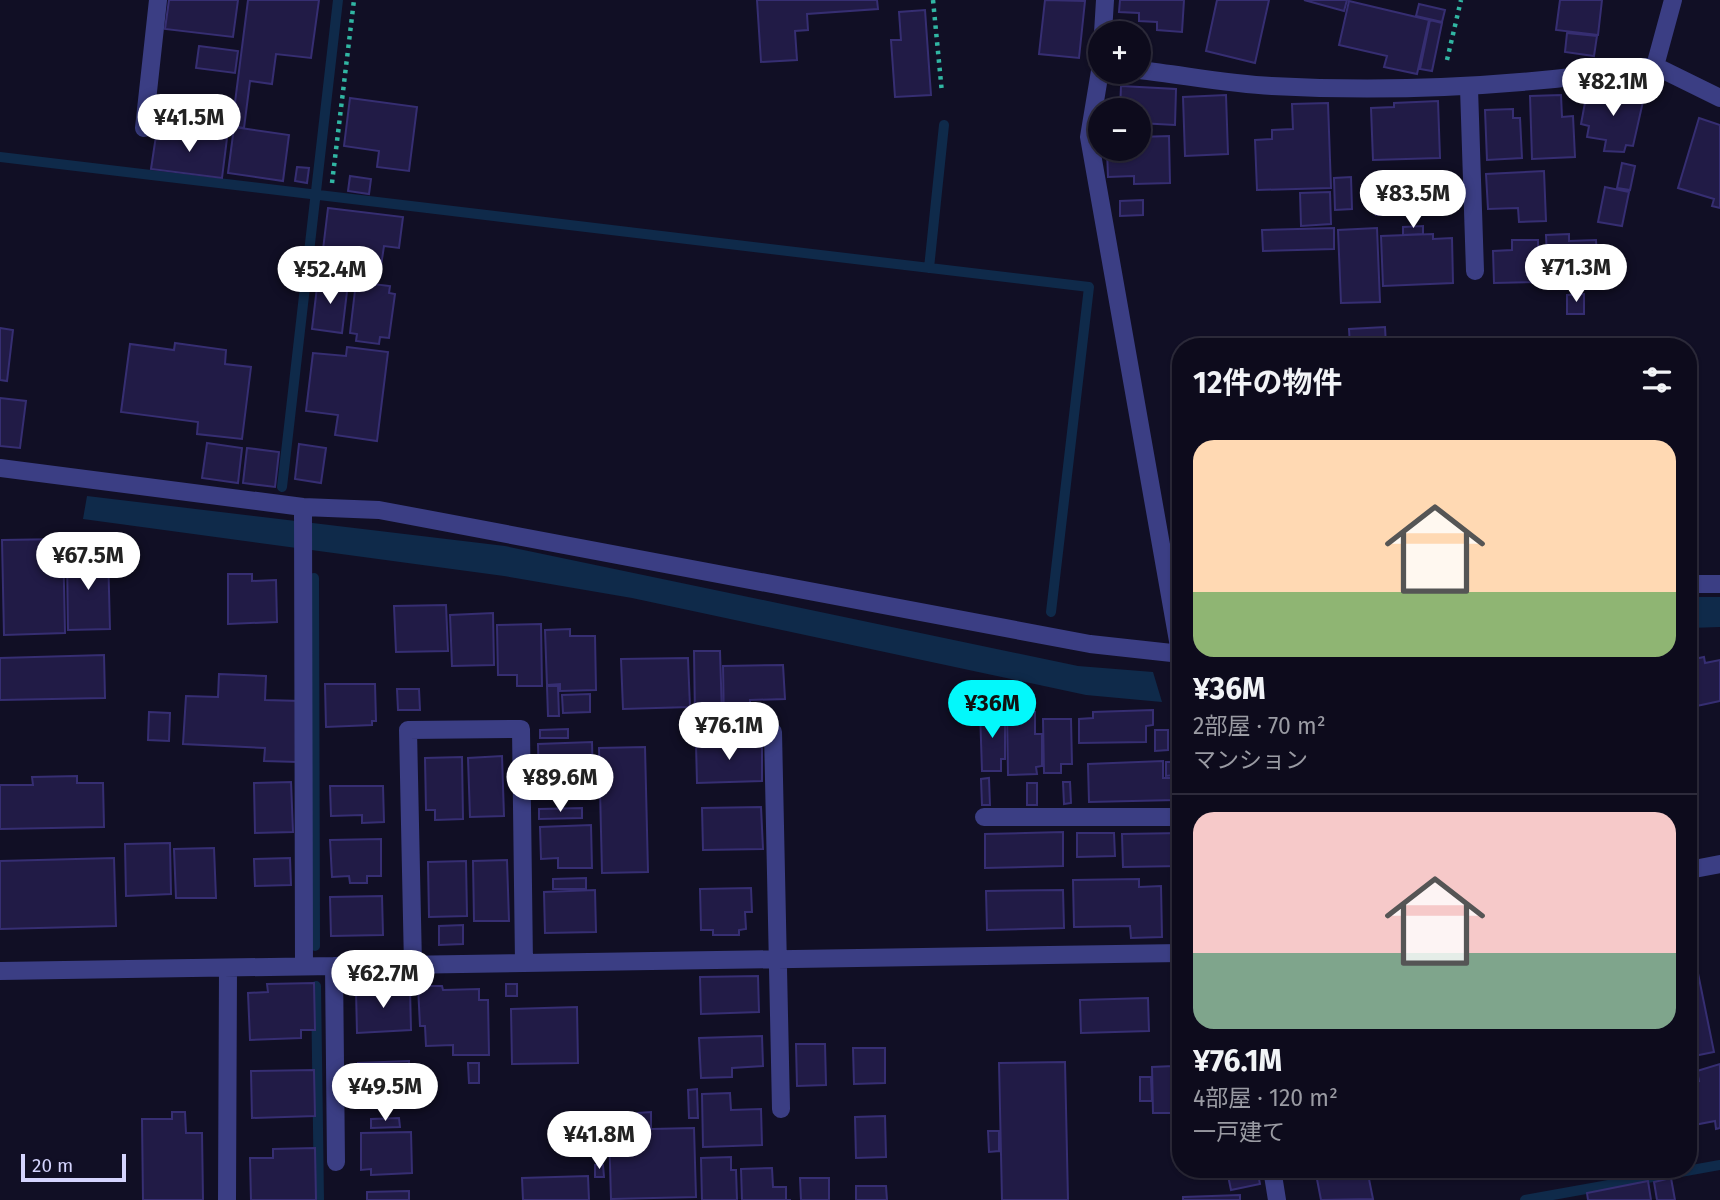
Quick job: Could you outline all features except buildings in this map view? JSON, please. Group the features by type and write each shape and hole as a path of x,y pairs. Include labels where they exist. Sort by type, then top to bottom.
{"street":[{"path":"144,128 158,0"},
{"path":"1104,21 1105,0"},
{"path":"1655,66 1673,0"},
{"path":"1151,71 1270,86 1469,88 1561,81 1655,66 1720,98"},
{"path":"1098,84 1088,137 1172,606"},
{"path":"1469,88 1475,271"},
{"path":"0,468 303,513 379,510 1090,644 1172,655"},
{"path":"303,513 304,967"},
{"path":"1697,584 1720,584"},
{"path":"413,965 408,730 446,729 521,729 524,963"},
{"path":"773,732 781,1110"},
{"path":"984,817 1172,817"},
{"path":"1697,868 1720,864"},
{"path":"0,971 1172,953"},
{"path":"334,966 336,1162"},
{"path":"228,968 228,1200"},
{"path":"1273,1178 1277,1200"}],"path":[{"path":"331,183 354,0"},
{"path":"933,0 942,93"},
{"path":"1440,88 1461,0"}],"water":[{"path":"87,496 505,546 1078,666 1153,672 1162,702 1086,695 632,598 504,576 83,519"},
{"path":"1697,597 1720,597 1720,627 1697,628"}],"waterway":[{"path":"282,487 338,0"},
{"path":"929,268 944,125"},
{"path":"0,157 1089,287 1051,612"},
{"path":"314,578 315,946"},
{"path":"316,986 319,1200"},
{"path":"1697,1169 1720,1165"},
{"path":"1525,1200 1648,1178"}]}
